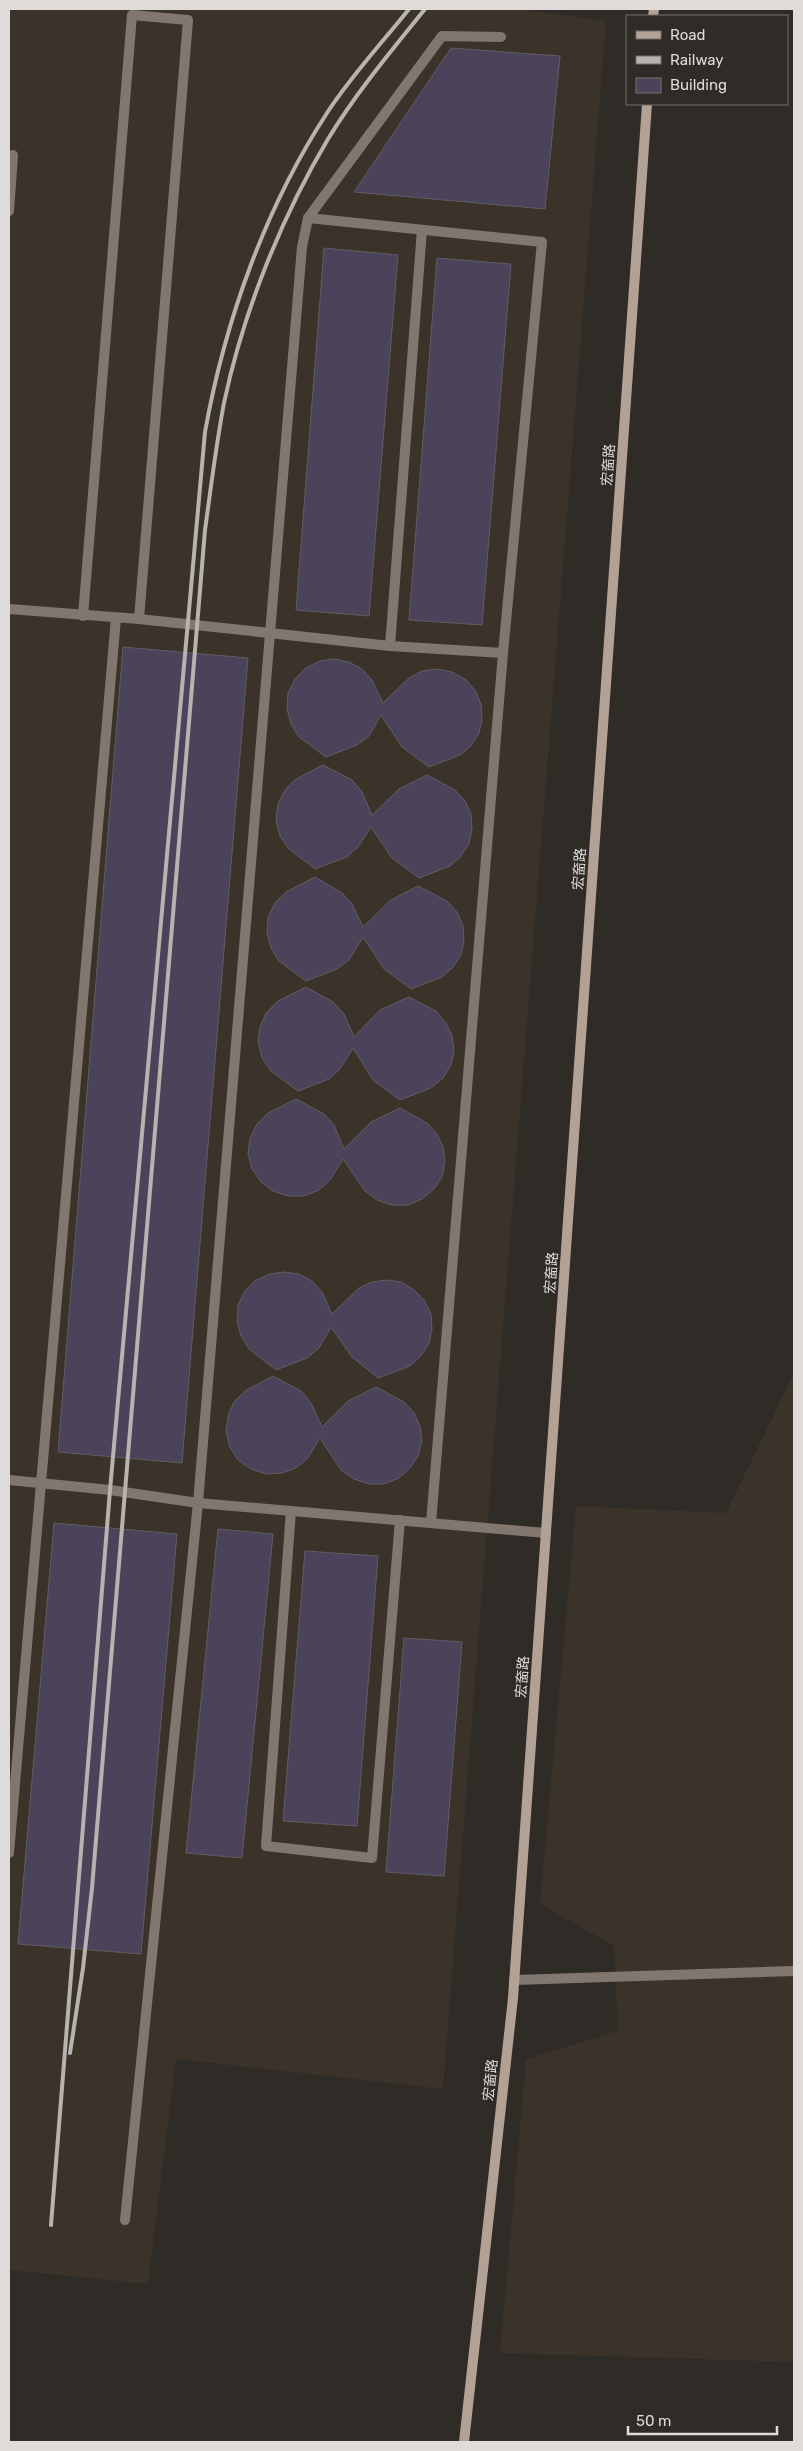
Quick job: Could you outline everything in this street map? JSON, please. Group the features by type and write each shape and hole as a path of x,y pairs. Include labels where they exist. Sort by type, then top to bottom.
{"street":[{"path":"83,616 132,15 158,12 188,20 138,619"},
{"path":"125,2220 198,1503 301,257 308,218 442,36 501,37"},
{"name":"宏奤路","path":"464,2442 514,1980 647,105"},
{"path":"9,211 13,155"},
{"path":"308,218 542,242 503,653 431,1523"},
{"path":"390,646 422,230"},
{"path":"9,609 138,619 390,646 503,653"},
{"path":"9,1853 43,1482 116,618"},
{"path":"9,1480 43,1482 198,1503 546,1533"},
{"path":"292,1511 266,1846 372,1858 400,1520"},
{"path":"514,1980 794,1971"}],"shaded area":[{"path":"9,9 519,9 606,21 443,2089 176,2059 148,2284 9,2270"},
{"path":"794,1373 794,2362 500,2353 526,2059 618,2031 614,1946 540,1904 576,1506 726,1513"}],"building":[{"path":"451,48 560,56 545,209 354,192"},
{"path":"324,248 398,255 369,616 296,610"},
{"path":"437,258 511,264 482,625 409,620"},
{"path":"123,647 248,658 182,1463 58,1452"},
{"path":"334,659 349,662 362,669 372,680 383,703 409,678 422,671 437,669 452,672 465,679 475,690 481,704 482,719 479,733 471,746 460,755 429,767 402,747 381,715 369,736 357,745 326,757 299,737 291,724 287,709 288,693 295,679 306,668 320,661"},
{"path":"323,765 352,780 362,792 372,815 399,789 427,775 455,790 465,801 471,814 472,829 469,844 461,856 450,866 419,878 392,858 371,827 358,847 347,857 315,869 289,849 280,836 276,820 278,804 285,790 296,779"},
{"path":"315,877 342,893 352,904 363,927 391,900 418,886 447,901 457,912 463,926 464,940 461,955 453,967 442,977 411,989 384,969 363,937 349,960 337,969 306,981 279,961 271,948 267,933 268,917 275,903 286,892"},
{"path":"306,987 333,1002 344,1014 354,1037 380,1010 409,997 436,1011 446,1023 452,1036 454,1051 451,1065 443,1078 431,1088 400,1100 373,1080 353,1048 340,1069 329,1079 298,1091 271,1071 262,1058 258,1042 260,1027 266,1013 278,1001"},
{"path":"296,1099 324,1114 334,1125 344,1149 371,1122 400,1108 427,1123 437,1134 443,1147 445,1162 442,1177 434,1189 422,1199 408,1205 392,1205 377,1200 365,1191 343,1159 330,1180 319,1190 304,1196 288,1196 273,1191 261,1182 252,1169 248,1154 250,1138 257,1124 268,1113"},
{"path":"284,1272 299,1274 312,1281 322,1292 332,1314 359,1288 372,1282 387,1280 401,1282 414,1290 424,1300 431,1314 432,1329 429,1343 421,1356 410,1366 378,1378 352,1357 331,1327 319,1348 307,1358 276,1370 249,1349 241,1336 237,1321 238,1305 245,1291 256,1280 270,1274"},
{"path":"273,1376 301,1391 311,1403 322,1427 348,1401 376,1387 404,1402 414,1413 420,1426 422,1441 418,1456 410,1468 399,1478 384,1484 369,1484 354,1479 341,1470 320,1438 308,1458 296,1468 282,1473 266,1474 251,1469 238,1460 230,1447 226,1431 228,1416 234,1402 245,1391"},
{"path":"54,1523 177,1534 141,1954 18,1944"},
{"path":"218,1529 273,1534 242,1858 186,1853"},
{"path":"305,1551 378,1556 357,1826 283,1821"},
{"path":"404,1638 462,1642 444,1876 386,1872"}],"railway":[{"path":"51,2225 110,1490 205,432 213,390 236,307 266,226 305,149 336,99 409,9"},
{"path":"70,2053 83,1968 92,1888 205,530 221,419 232,369 253,301 279,234 295,201 328,139 350,105 425,9"}]}
